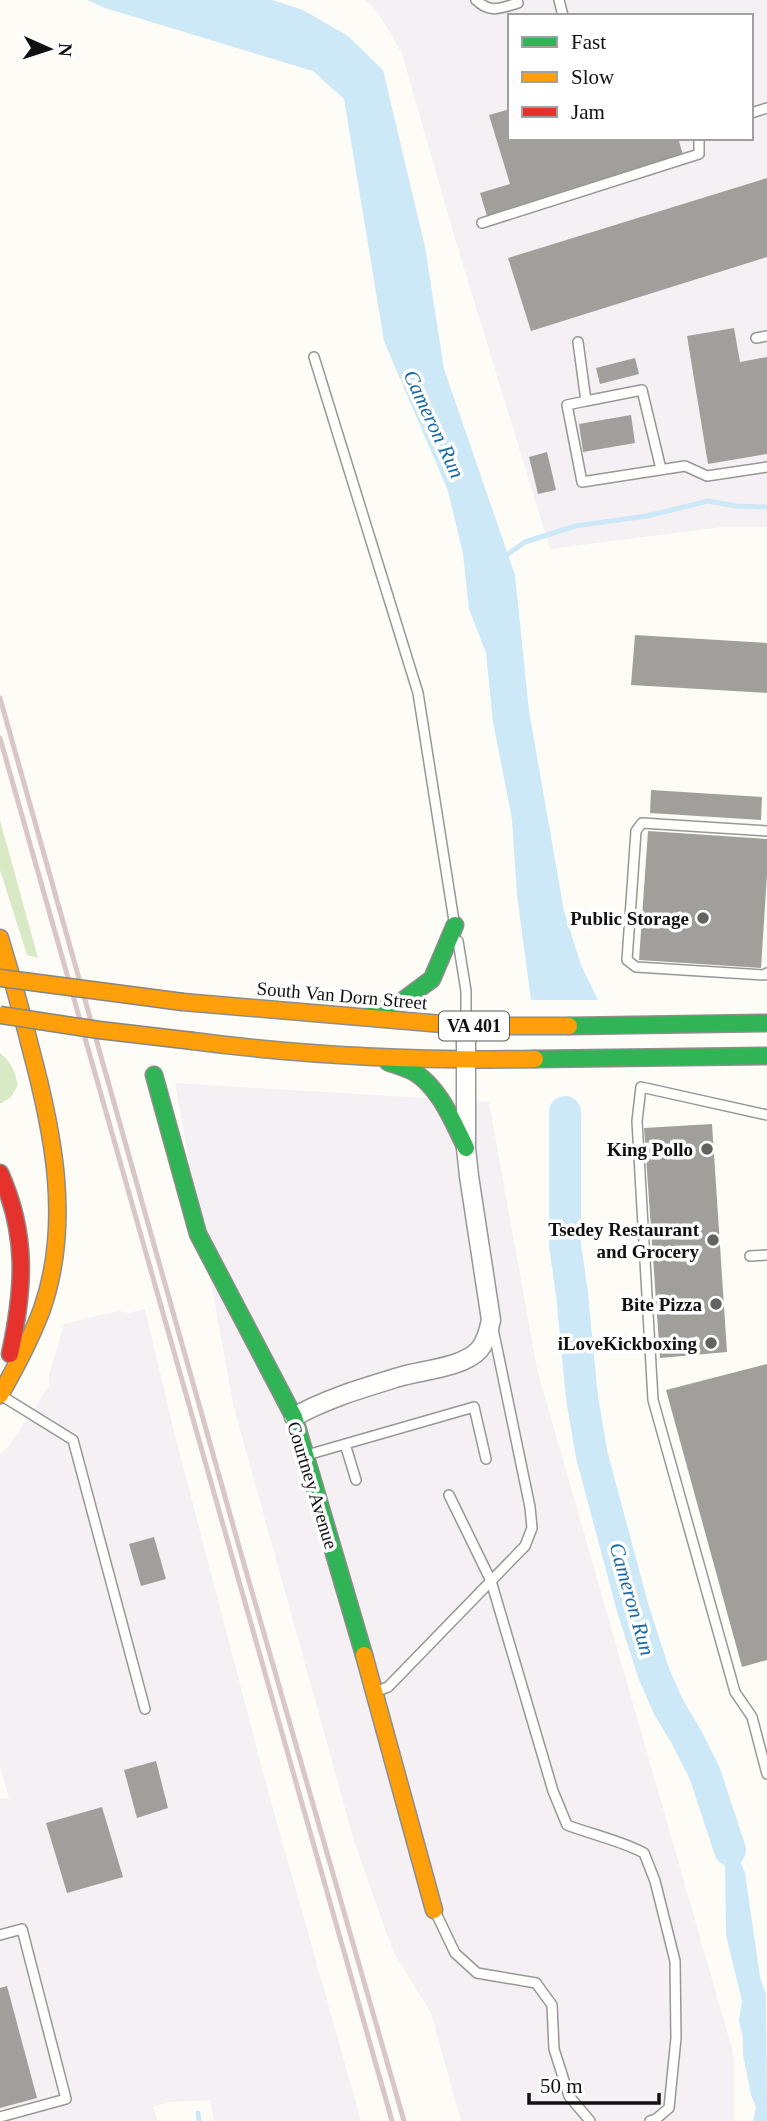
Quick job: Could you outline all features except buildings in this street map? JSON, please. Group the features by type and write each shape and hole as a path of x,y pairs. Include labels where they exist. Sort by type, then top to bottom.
{"main road":[{"path":"365,1018 401,1002 432,979 455,925"},
{"path":"0,938 43,1092 56,1163 58,1209 57,1243 44,1306 27,1348 0,1395"},
{"name":"South Van Dorn Street","path":"0,978 183,1003 466,1026 767,1023"},
{"name":"VA 401","path":"0,1015 271,1051 465,1060 767,1056"},
{"path":"369,1055 414,1073 424,1080 443,1105 466,1148"},
{"name":"Courtney Avenue","path":"155,1075 198,1234 293,1417 306,1455 435,1910"},
{"path":"0,1173 8,1187 14,1209 23,1267 16,1327 0,1395"}],"street":[{"path":"293,1417 316,1405 354,1392 457,1363 479,1350 488,1334 491,1320 466,1148 466,1026"}],"lane":[{"path":"476,0 485,8 495,9 518,3 517,0"},
{"path":"482,223 699,154 699,140"},
{"path":"756,338 767,336"},
{"path":"578,342 586,401"},
{"path":"314,356 418,693 466,991 466,1026"},
{"path":"661,469 642,390 567,405 582,482 685,466 707,476 767,467"},
{"path":"767,831 642,822 636,831 627,960 636,967 764,975 767,973"},
{"path":"767,1115 641,1087 637,1121 653,1400 735,1692 752,1717 767,1774"},
{"path":"750,1256 767,1255"},
{"path":"374,1692 388,1687 525,1546 532,1528 491,1320"},
{"path":"0,1395 73,1440 145,1709"},
{"path":"306,1455 474,1407 486,1459"},
{"path":"345,1444 356,1480"},
{"path":"449,1495 491,1581 553,1791 567,1825 624,1842 644,1853 655,1881 675,1961 676,2038 669,2108 650,2121"},
{"path":"435,1910 455,1953 477,1973 536,1983 552,2005 554,2049 569,2096 590,2121"},
{"path":"0,1935 22,1929 66,2099 0,2117"}],"shaded area":[{"path":"364,0 767,0 767,527 722,527 550,549 453,232 402,54 375,9"},
{"path":"175,1083 489,1102 537,1369 734,2056 734,2121 461,2121 431,2013 393,1951 355,1844 233,1404"},
{"path":"145,1309 174,1432 268,1791 361,2121 214,2121 210,2100 169,2102 153,2107 158,2121 0,2121 0,1798 9,1799 0,1767 0,1454 8,1447 49,1386 49,1376 64,1324 118,1311 129,1313"}],"green space":[{"path":"0,820 38,958 27,955 0,870"},
{"path":"0,1053 12,1067 18,1085 11,1097 2,1103 0,1103"}],"water":[{"path":"87,0 272,0 303,10 348,36 383,70 425,247 444,369 515,575 529,711 564,911 581,965 598,1000 531,1000 517,895 512,819 493,722 486,653 469,609 463,554 448,491 384,341 344,99 313,71 105,8"},
{"path":"715,1809 729,1832 745,1873 760,1977 766,1995 767,2121 753,2121 756,2107 743,2055 739,2021 742,2001 726,1935 725,1861"}],"waterway":[{"path":"504,557 525,542 575,526 647,516 708,501 736,506 767,507"},
{"name":"Cameron Run","path":"565,1112 565,1245 582,1398 592,1456 633,1609 654,1674 705,1774 730,1850"},
{"path":"198,2113 199,2121"}],"railway":[{"path":"0,698 404,2121"},
{"path":"0,738 392,2121"}],"traffic: fast":[{"path":"367,1017 401,1002 432,979 455,925"},
{"path":"569,1026 767,1023"},
{"path":"535,1059 767,1056"},
{"path":"388,1062 414,1072 431,1087 445,1106 466,1148"},
{"path":"154,1075 198,1234 294,1417 364,1655"}],"traffic: slow":[{"path":"0,938 46,1111 56,1177 57,1210 56,1244 42,1309 23,1353 0,1395"},
{"path":"0,978 183,1002"},
{"path":"183,1002 466,1026 569,1026"},
{"path":"0,1015 193,1041"},
{"path":"193,1041 364,1056 535,1059"},
{"path":"364,1655 434,1910"}],"traffic: jam":[{"path":"0,1173 15,1218 21,1262 18,1307 10,1354"}],"place":[{"name":"Public Storage","path":"703,918"},
{"name":"King Pollo","path":"707,1149"},
{"name":"Tsedey Restaurant and Grocery","path":"713,1240"},
{"name":"Bite Pizza","path":"716,1304"},
{"name":"iLoveKickboxing","path":"711,1343"}]}
